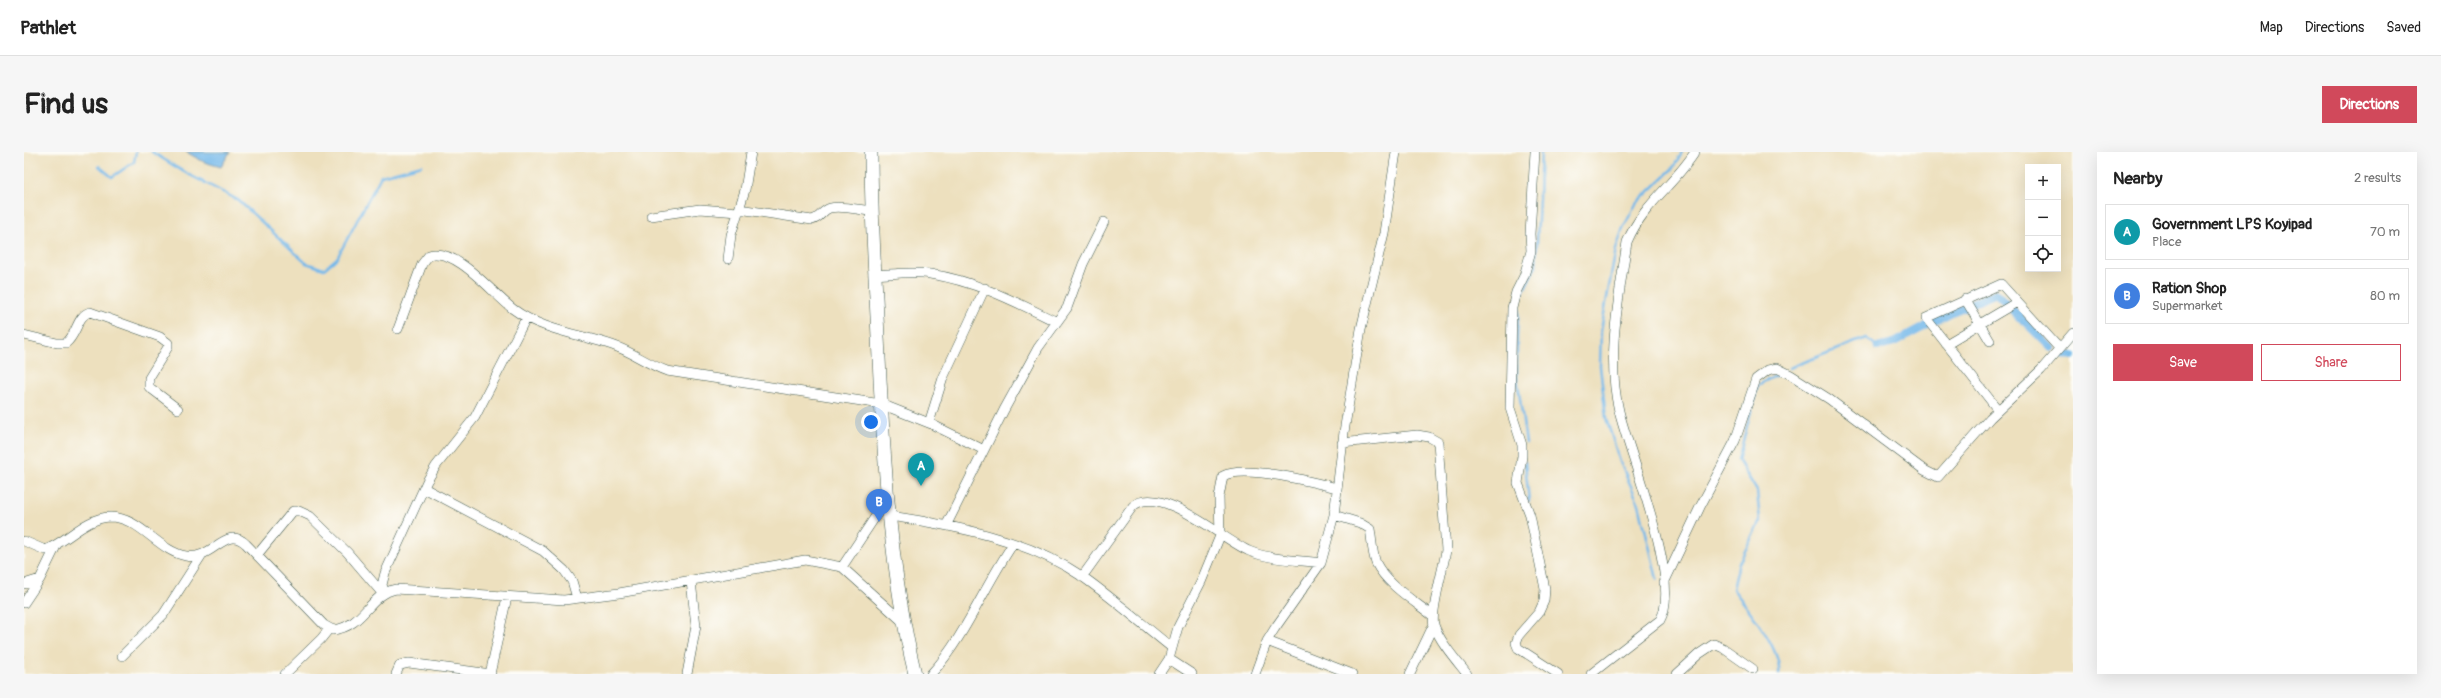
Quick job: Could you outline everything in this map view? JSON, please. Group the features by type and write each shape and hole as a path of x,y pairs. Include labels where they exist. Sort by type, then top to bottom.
{"street":[{"path":"728,259 732,235 745,190 750,152"},
{"path":"871,152 871,212 881,404 888,496 902,621 915,674"},
{"path":"1255,674 1267,641 1321,563 1334,515 1342,443 1361,329 1384,233 1396,152"},
{"path":"1535,152 1530,234 1531,251 1524,276 1516,292 1512,308 1510,408 1522,445 1519,490 1530,515 1545,588 1544,601 1539,612 1519,635 1516,643 1518,648 1558,674"},
{"path":"1591,674 1660,620 1665,606 1659,539 1619,412 1613,377 1615,327 1627,242 1632,230 1646,208 1688,163 1695,152"},
{"path":"651,216 693,209 739,211 812,220 818,219 825,211 833,208 871,212"},
{"path":"947,524 1038,348 1067,308 1083,264 1104,222"},
{"path":"398,328 422,264 429,255 440,253 454,260 526,318 551,328 612,345 667,371 881,404 929,423 984,450"},
{"path":"875,276 930,274 985,288 1057,322"},
{"path":"1998,410 1926,318 1965,299 2001,284 2017,302 2065,344"},
{"path":"929,423 943,378 985,288"},
{"path":"1965,299 1990,341"},
{"path":"1946,344 2017,302"},
{"path":"24,335 57,343 66,343 72,338 80,320 86,313 90,312 160,337 168,343 168,347 149,378 149,387 178,409"},
{"path":"384,593 382,585 385,573 424,488 436,466 475,417 526,318"},
{"path":"1664,583 1700,507 1735,441 1756,380 1768,370 1777,368 1791,375 1829,399 1924,470 1938,477 1998,410 2041,370 2073,333"},
{"path":"1342,443 1417,435 1429,437 1438,442 1446,550 1444,567 1433,620 1410,674"},
{"path":"1159,674 1169,659 1171,647 1178,627 1201,582 1220,536 1218,513 1221,480 1228,473 1280,476 1337,488"},
{"path":"424,488 543,551 564,570 572,581 577,598"},
{"path":"842,567 888,496"},
{"path":"1082,577 1137,502 1152,502 1182,510 1199,519 1220,536 1249,551 1268,557 1321,563"},
{"path":"257,555 294,511 304,512 347,552 384,593"},
{"path":"1334,515 1360,523 1370,529 1374,556 1380,569 1391,582 1433,620 1437,633 1467,674"},
{"path":"890,516 947,524 1033,550 1082,577 1171,647"},
{"path":"24,541 41,550 57,544 95,521 111,517 126,520 184,556 201,556"},
{"path":"122,656 163,615 201,556 231,538 242,540 329,629 339,629 352,624 384,593 396,589 507,597 577,598 691,581 778,563 805,560 842,567 902,621"},
{"path":"24,603 40,579 57,544"},
{"path":"930,674 958,638 992,574 1012,544"},
{"path":"24,584 40,579"},
{"path":"687,674 696,626 691,581"},
{"path":"396,674 400,665 405,663 490,674 507,597"},
{"path":"285,674 321,639 329,629"},
{"path":"1267,641 1352,674"},
{"path":"1677,674 1698,654 1714,644 1723,648 1754,669"},
{"path":"1169,659 1192,674"}],"water":[{"path":"186,152 230,152 221,167 204,162"}],"waterway":[{"path":"99,166 112,177 134,162 136,152"},
{"path":"152,152 184,172 238,200 306,263 324,269 337,258 381,176 422,165"},
{"path":"1526,443 1517,377 1517,337 1519,300 1536,266 1541,152"},
{"path":"1657,579 1639,504 1620,462 1606,418 1600,366 1601,330 1616,249 1623,228 1636,204 1673,168 1682,152"},
{"path":"1878,347 1894,343 1952,312 1996,293 2051,348"},
{"path":"1789,368 1866,338 1878,347"},
{"path":"2063,354 2073,356"},
{"path":"1779,374 1758,385 1738,460 1757,491 1760,521 1739,563 1733,589 1770,641 1778,664 1779,674"},
{"path":"1525,462 1529,501"}],"place":[{"name":"Government LPS Koyipad","path":"921,486"},
{"name":"Ration Shop","path":"879,522"}]}
